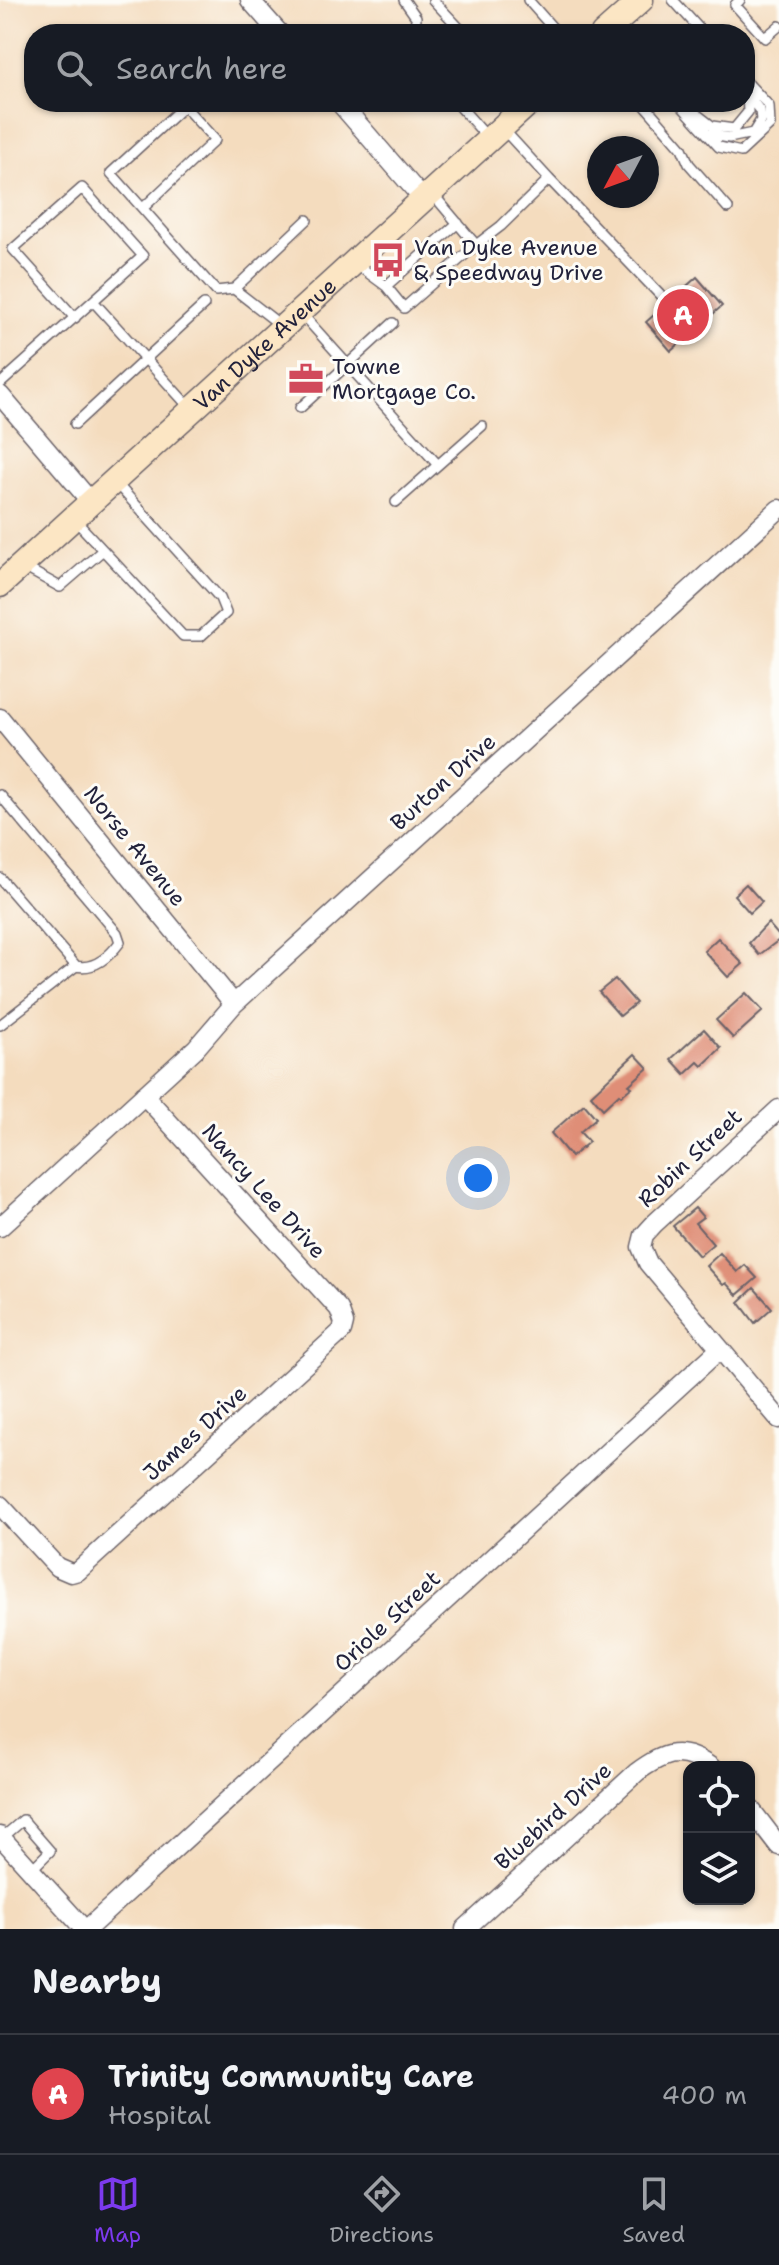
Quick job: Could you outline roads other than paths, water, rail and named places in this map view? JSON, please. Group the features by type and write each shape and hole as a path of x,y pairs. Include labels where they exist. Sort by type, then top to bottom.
{"main road":[{"path":"618,24 640,0"},
{"name":"Van Dyke Avenue","path":"0,585 517,112"}],"street":[{"path":"250,0 271,24"},
{"path":"348,112 427,195"},
{"path":"0,395 82,510"},
{"name":"Burton Drive","path":"0,1227 196,1048 234,1004 779,509"},
{"name":"Norse Avenue","path":"0,718 234,1004"},
{"name":"Nancy Lee Drive","path":"144,1095 339,1309 344,1323"},
{"name":"Robin Street","path":"720,1349 648,1263 641,1247 644,1235 655,1223 779,1109"},
{"name":"James Drive","path":"0,1505 57,1567 71,1573 83,1567 338,1335 344,1323"},
{"path":"720,1349 779,1419"},
{"name":"Oriole Street","path":"86,1929 720,1349"},
{"name":"Bluebird Drive","path":"465,1929 653,1760 680,1752 699,1761"},
{"path":"755,1815 779,1846"},
{"path":"1,1837 86,1929"}],"lane":[{"path":"404,0 416,17 416,24"},
{"path":"433,0 456,24"},
{"path":"528,0 549,24"},
{"path":"673,0 694,24"},
{"path":"740,0 735,5 752,24"},
{"path":"755,27 765,38 779,26"},
{"path":"687,112 719,147 741,152 770,125 769,106 755,91"},
{"path":"707,134 729,138 753,133 761,120 755,105"},
{"path":"177,112 111,173 216,291 234,289 291,319 347,364 438,465"},
{"path":"143,208 215,140 189,112"},
{"path":"469,112 549,179 661,296"},
{"path":"651,112 682,148 689,164 728,208"},
{"path":"696,112 712,126 734,129 748,112"},
{"path":"354,262 386,286 404,308 501,226 549,179"},
{"path":"0,384 75,318 143,256 82,188 13,249 75,318"},
{"path":"427,195 458,223 476,245"},
{"path":"234,289 307,220"},
{"path":"386,286 458,223"},
{"path":"93,301 192,410"},
{"path":"75,424 204,305"},
{"path":"300,408 393,323"},
{"path":"396,502 482,426"},
{"path":"82,510 103,550 183,636 201,636 226,613 220,598 114,481"},
{"path":"21,566 60,587 103,550"},
{"path":"0,795 117,933 120,942 96,965 86,968 76,966 0,878"},
{"path":"0,1025 76,966"},
{"path":"1,1837 23,1820 50,1851 31,1870"}],"place":[{"name":"Van Dyke Avenue & Speedway Drive","path":"388,260"},
{"name":"Trinity Community Care","path":"683,315"},
{"name":"Towne Mortgage Co.","path":"306,379"}]}
